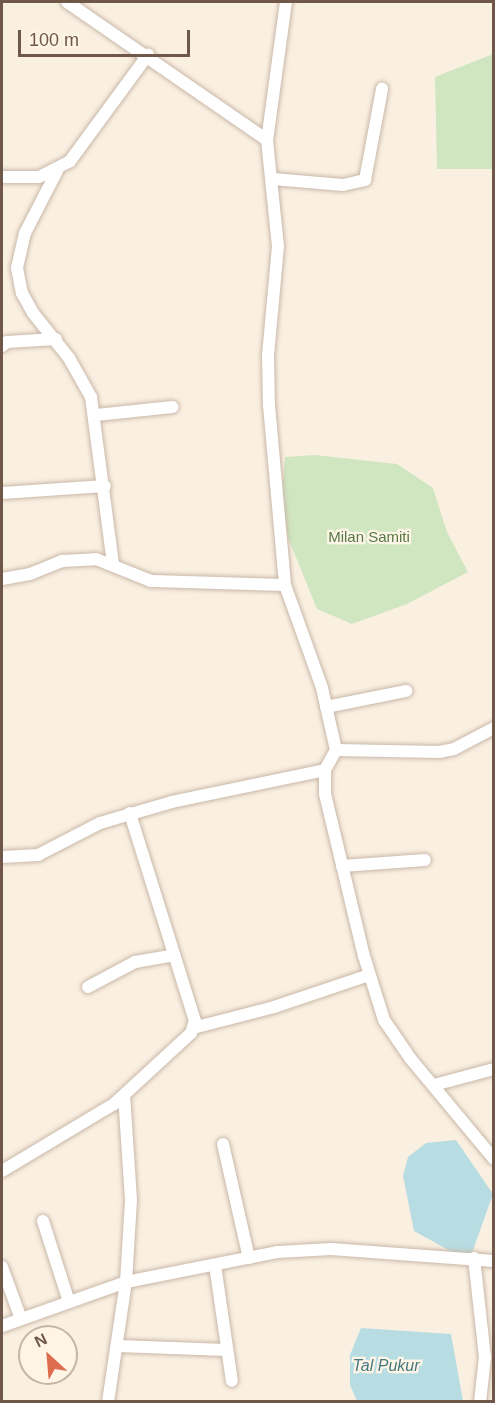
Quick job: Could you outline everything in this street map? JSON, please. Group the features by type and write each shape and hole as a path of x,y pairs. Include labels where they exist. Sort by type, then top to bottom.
{"street":[{"path":"67,2 148,55 267,140"},
{"path":"286,2 267,140 273,179 278,246 268,355 269,405 285,585 326,707 336,750 325,770 325,794 369,975 384,1020 494,1159"},
{"path":"2,177 39,177 57,171 70,161 148,55"},
{"path":"273,179 343,185 365,180 382,89"},
{"path":"57,171 25,233 17,268 22,293 85,382 96,415 113,563"},
{"path":"2,346 7,342 56,339"},
{"path":"96,415 173,407"},
{"path":"2,493 105,486"},
{"path":"2,579 30,574 62,561 96,559 113,563 151,581 285,585"},
{"path":"326,707 406,691"},
{"path":"336,750 439,752 454,749 494,728"},
{"path":"2,857 38,855 79,832 130,813 325,770"},
{"path":"2,1171 124,1095 183,1044 193,1028 195,1021 130,813"},
{"path":"342,866 425,860"},
{"path":"88,987 135,962 174,955"},
{"path":"193,1028 274,1008 369,975"},
{"path":"434,1085 494,1069"},
{"path":"108,1401 126,1282 131,1200 124,1095"},
{"path":"223,1144 249,1258"},
{"path":"43,1221 69,1302"},
{"path":"2,1326 126,1282 305,1249 494,1261"},
{"path":"474,1258 485,1357 480,1401"},
{"path":"215,1264 232,1381"},
{"path":"2,1267 21,1319"},
{"path":"117,1346 227,1350"}],"green space":[{"path":"493,54 493,169 437,169 435,77"},
{"name":"Milan Samiti","path":"315,455 397,464 433,488 447,532 468,572 407,604 352,624 317,609 280,518 285,457"}],"water":[{"path":"456,1140 493,1194 472,1253 452,1252 414,1231 403,1176 408,1157 426,1143"},
{"name":"Tal Pukur","path":"361,1328 451,1334 463,1401 357,1401 350,1385 350,1355"}]}
